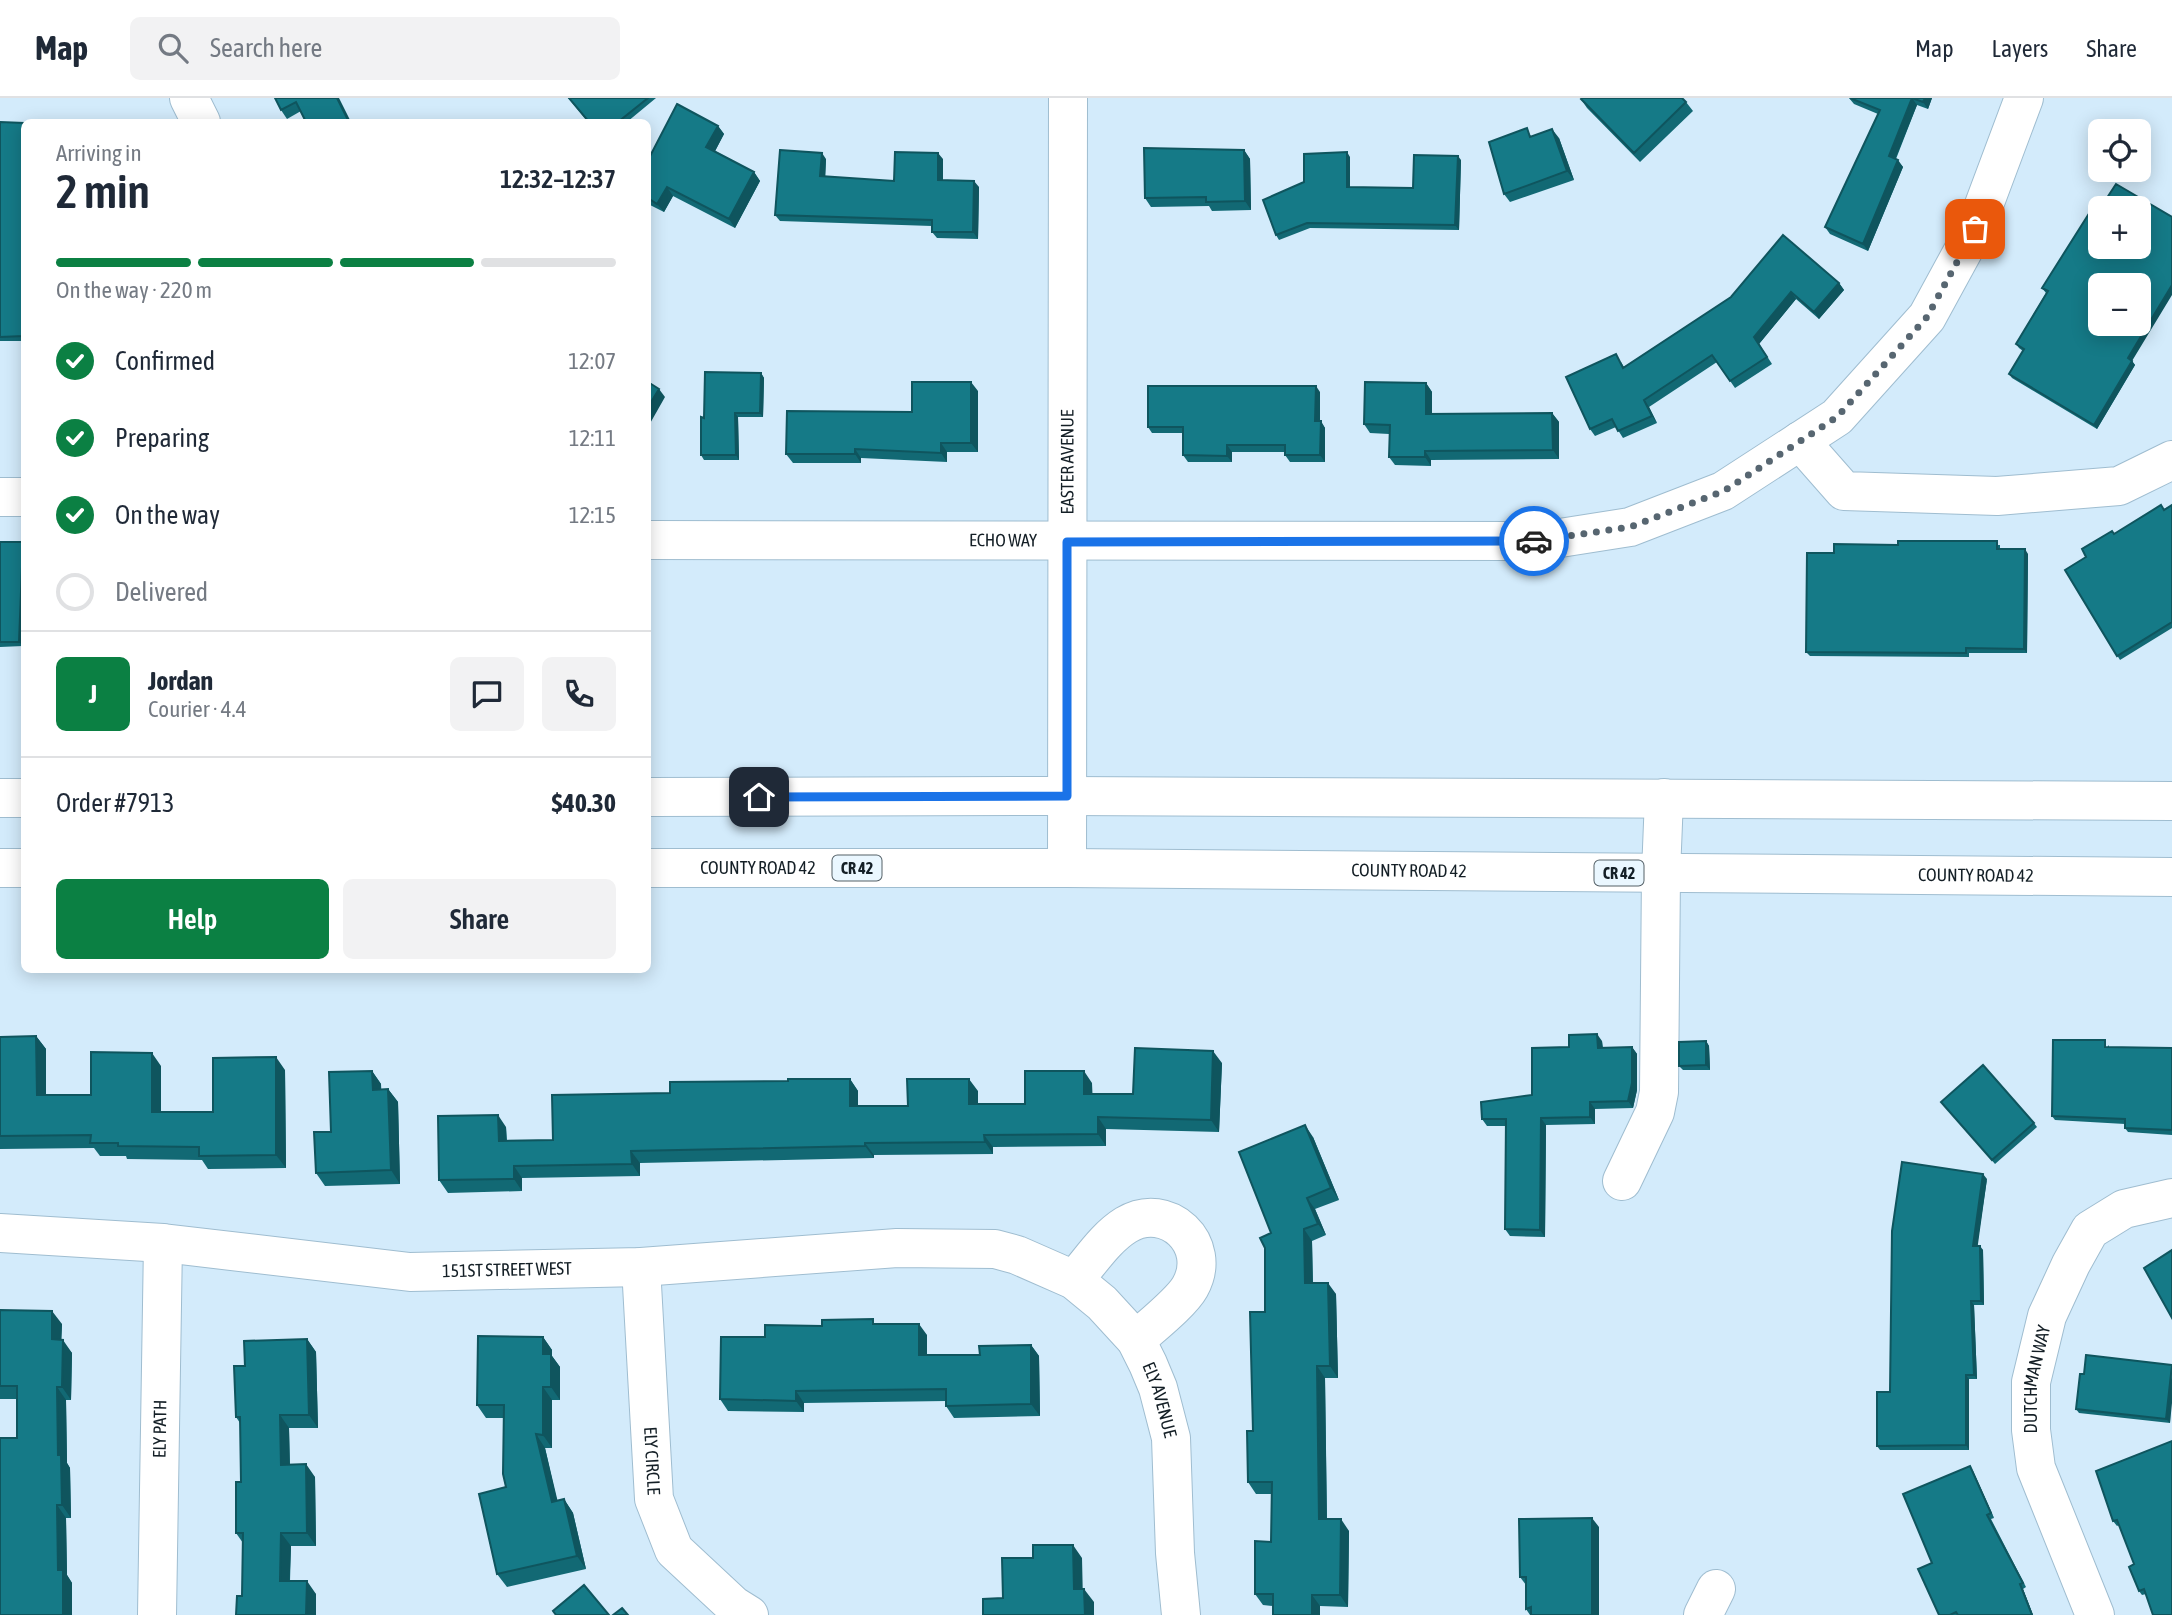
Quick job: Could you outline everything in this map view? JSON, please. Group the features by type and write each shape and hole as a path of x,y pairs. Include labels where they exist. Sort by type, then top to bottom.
{"main road":[{"path":"189,98 200,119"},
{"name":"EASTER AVENUE","path":"1067,868 1068,98"},
{"name":"ECHO WAY","path":"651,540 1541,541 1630,527 1724,491 1837,417 1927,317 1975,229 2024,98"},
{"path":"1800,441 1844,491 1997,496 2119,486 2172,460"},
{"path":"0,497 21,497"},
{"path":"651,797 2172,801"},
{"path":"0,798 21,799"},
{"path":"1622,1181 1655,1112 1659,1092 1664,798"},
{"path":"0,868 21,868"},
{"name":"COUNTY ROAD 42","path":"651,868 1067,868 2172,877"},
{"name":"DUTCHMAN WAY","path":"2095,1615 2036,1468 2031,1430 2031,1382 2047,1316 2090,1230 2124,1209 2172,1198"},
{"path":"1074,1280 1109,1239 1127,1224 1148,1218 1170,1222 1186,1232 1194,1248 1196,1273 1188,1290 1136,1340"},
{"name":"151ST STREET WEST","path":"0,1233 163,1243 410,1272 641,1267 897,1248 995,1249 1014,1254"},
{"name":"ELY PATH","path":"157,1615 163,1243"},
{"name":"ELY AVENUE","path":"1014,1254 1074,1280 1101,1303 1136,1340 1158,1388 1171,1438 1175,1553 1181,1615"},
{"name":"ELY CIRCLE","path":"641,1267 654,1499 674,1550 733,1605 749,1615"}],"building":[{"path":"275,98 337,98 348,119 304,119 296,102 281,110"},
{"path":"569,98 648,98 622,119 586,119"},
{"path":"1582,98 1682,98 1686,102 1634,153"},
{"path":"1850,98 1912,98 1889,156 1898,160 1863,244 1825,227 1880,110"},
{"path":"677,104 718,126 706,147 754,172 729,219 667,187 657,204 651,200 651,154"},
{"path":"0,122 21,123 21,336 0,337"},
{"path":"1527,128 1530,137 1552,129 1567,171 1504,194 1489,142"},
{"path":"1144,148 1244,150 1245,201 1206,202 1206,197 1145,198"},
{"path":"780,150 822,153 820,176 894,181 895,152 938,153 938,180 974,181 973,232 932,232 932,220 775,215"},
{"path":"1347,152 1347,187 1413,188 1414,155 1458,156 1455,225 1307,223 1276,235 1263,200 1304,182 1304,154"},
{"path":"2116,184 2136,196 2108,196"},
{"path":"2151,205 2172,217 2172,285 2151,320 2151,273 2088,273 2088,336 2141,336 2128,358 2132,361 2094,425 2009,374 2024,349 2016,344 2048,291 2042,288 2088,215 2088,259 2151,259"},
{"path":"1783,235 1839,283 1814,312 1791,292 1754,337 1767,357 1730,381 1712,355 1644,400 1652,416 1618,431 1612,419 1590,429 1566,377 1616,354 1623,368 1731,297"},
{"path":"705,372 761,373 760,413 735,413 736,455 701,455"},
{"path":"912,382 971,382 971,443 941,443 941,453 855,449 855,454 786,454 787,411 912,412"},
{"path":"1365,382 1426,383 1426,414 1552,413 1553,450 1425,451 1425,457 1389,457 1390,425 1364,424"},
{"path":"651,384 659,389 651,402"},
{"path":"1148,386 1316,386 1315,421 1321,421 1320,455 1285,455 1285,445 1227,445 1227,456 1183,455 1183,427 1148,427"},
{"path":"2161,505 2164,510 2172,505 2172,622 2117,656 2065,570 2086,557 2082,549 2112,531 2114,534"},
{"path":"1898,541 1997,541 1997,549 2025,549 2024,649 1966,648 1966,653 1806,652 1807,553 1834,553 1834,544 1898,545"},
{"path":"0,542 21,542 19,642 0,642"},
{"path":"1597,1034 1598,1048 1632,1047 1632,1083 1628,1101 1590,1102 1590,1117 1541,1118 1540,1230 1505,1229 1506,1119 1482,1119 1481,1102 1532,1095 1532,1048 1569,1047 1569,1035"},
{"path":"36,1036 37,1095 91,1095 91,1052 152,1053 152,1112 213,1112 213,1058 276,1057 276,1155 199,1156 199,1147 90,1143 91,1135 0,1136 0,1037"},
{"path":"2053,1040 2105,1040 2105,1047 2172,1048 2172,1130 2125,1128 2125,1119 2052,1116"},
{"path":"1706,1041 1706,1065 1679,1066 1679,1042"},
{"path":"1135,1048 1213,1051 1211,1120 1098,1117 1098,1134 984,1135 985,1142 631,1151 632,1164 514,1166 514,1179 439,1180 438,1116 498,1115 499,1141 553,1140 552,1095 670,1093 670,1082 850,1079 850,1106 908,1106 907,1079 969,1079 969,1104 1025,1104 1025,1071 1084,1071 1084,1094 1133,1094"},
{"path":"1983,1065 2034,1123 1992,1160 1941,1102"},
{"path":"372,1071 373,1090 388,1089 391,1170 316,1173 314,1132 331,1132 329,1072"},
{"path":"1305,1125 1331,1188 1307,1198 1318,1224 1304,1229 1305,1283 1328,1283 1330,1366 1317,1366 1319,1519 1341,1519 1340,1595 1312,1595 1312,1615 1273,1615 1273,1594 1255,1594 1255,1541 1271,1542 1272,1482 1248,1482 1247,1431 1253,1431 1250,1312 1265,1312 1265,1248 1260,1238 1271,1233 1239,1152"},
{"path":"1902,1162 1983,1174 1973,1246 1980,1246 1981,1301 1971,1301 1974,1375 1966,1375 1966,1445 1877,1446 1877,1392 1890,1392 1892,1231"},
{"path":"2172,1250 2172,1318 2144,1268"},
{"path":"0,1310 52,1311 52,1339 63,1340 62,1387 57,1387 62,1505 57,1505 58,1570 63,1570 63,1615 0,1615 0,1438 17,1438 17,1386 0,1386"},
{"path":"873,1319 873,1324 919,1324 919,1355 980,1355 979,1346 1031,1345 1031,1404 946,1406 946,1389 796,1391 796,1401 720,1399 721,1337 765,1337 765,1325 822,1326 822,1320"},
{"path":"478,1336 543,1337 543,1354 551,1354 551,1387 543,1387 543,1435 536,1434 552,1502 564,1499 577,1556 497,1574 479,1494 506,1487 503,1474 504,1405 477,1405"},
{"path":"307,1339 309,1415 280,1415 281,1465 306,1464 307,1533 281,1533 280,1581 307,1581 306,1615 236,1615 237,1596 242,1596 243,1533 236,1533 236,1482 241,1482 240,1417 236,1417 234,1366 245,1366 244,1341"},
{"path":"2086,1355 2172,1365 2166,1419 2076,1409 2080,1374 2084,1374"},
{"path":"2172,1441 2172,1615 2153,1615 2144,1589 2139,1591 2129,1567 2134,1564 2117,1520 2113,1521 2096,1471"},
{"path":"1970,1466 1991,1513 1987,1515 2023,1583 2020,1584 2032,1615 1958,1615 1956,1612 1939,1615 1918,1569 1932,1563 1903,1494"},
{"path":"1592,1518 1592,1615 1531,1615 1531,1607 1526,1609 1526,1577 1520,1577 1519,1519"},
{"path":"1033,1545 1073,1545 1074,1589 1084,1589 1085,1615 983,1615 983,1599 1003,1598 1002,1558 1033,1558"},
{"path":"584,1585 609,1615 556,1615 553,1611"},
{"path":"622,1608 628,1615 613,1615"}],"way so far":[{"path":"1534,541 1630,527 1724,491 1837,417 1927,317 1975,229"}],"route":[{"path":"759,797 1067,796 1067,542 1534,541"}]}
